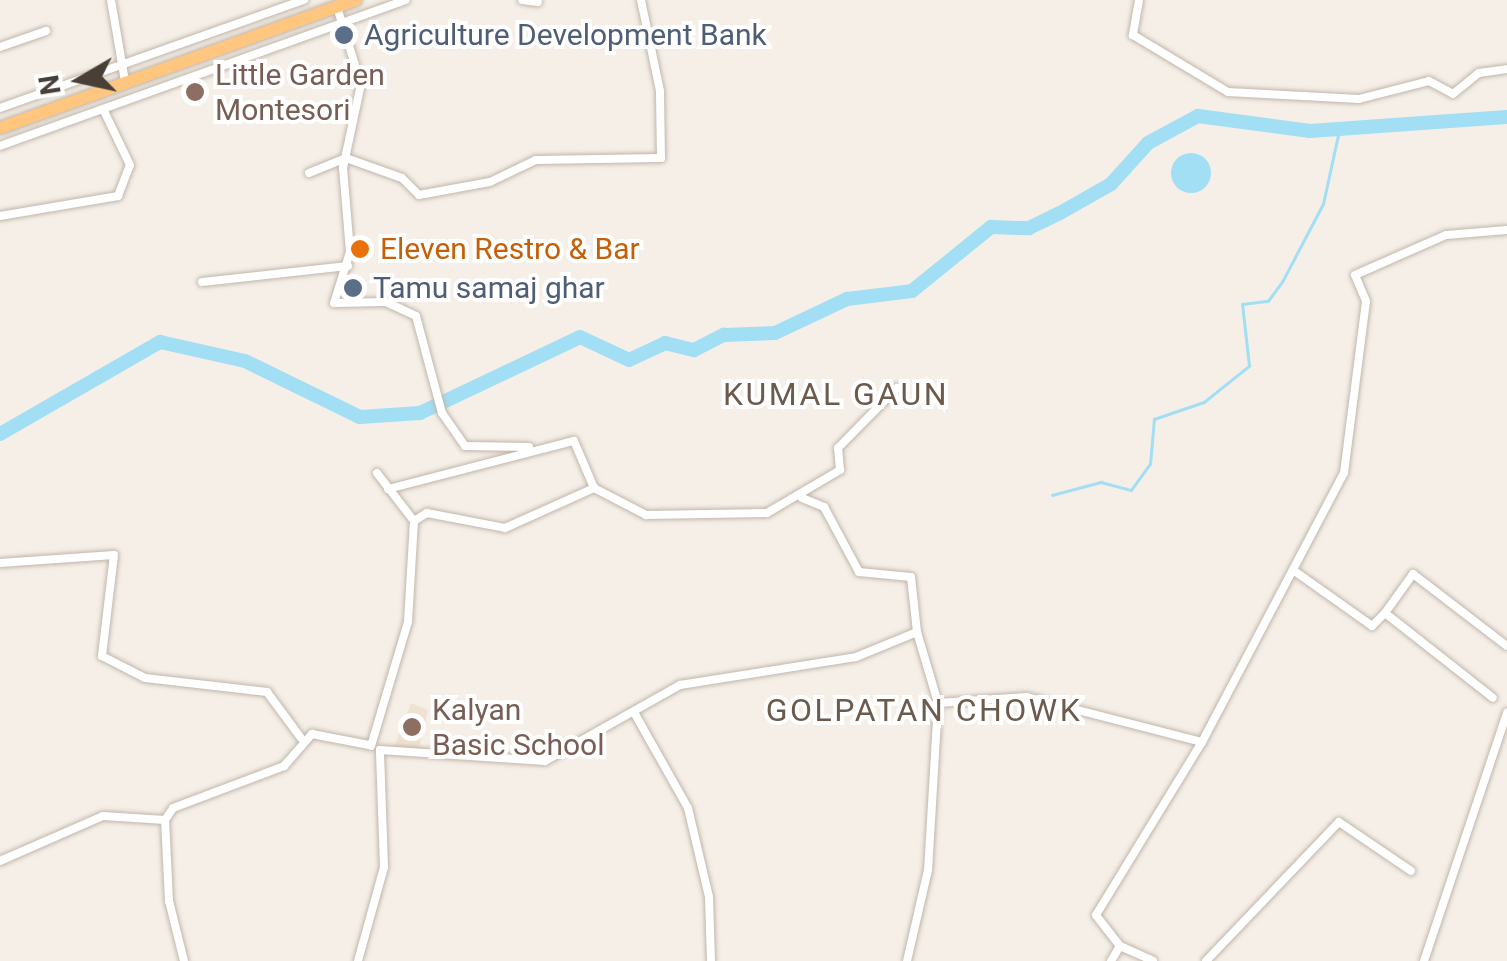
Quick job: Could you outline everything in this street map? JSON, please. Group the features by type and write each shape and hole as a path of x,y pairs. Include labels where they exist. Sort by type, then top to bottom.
{"highway":[{"path":"0,128 356,0"}],"street":[{"path":"111,0 125,81"},
{"path":"0,108 304,0"},
{"path":"0,146 406,0"},
{"path":"522,0 538,2"},
{"path":"310,172 346,158 402,178 419,195 490,182 536,160 661,158 660,91 641,0"},
{"path":"1138,0 1133,36 1228,92 1359,100 1429,81 1453,94 1479,73 1507,69"},
{"path":"337,7 337,26 361,84 346,158 348,266 334,303 386,302 416,316 442,413 465,446 529,447 574,441 594,488 669,518 742,517 802,498 840,470 838,448 897,388"},
{"path":"0,47 46,30"},
{"path":"0,216 118,196 130,165 103,109"},
{"path":"1153,961 1120,946 1096,915 1202,742 1293,570 1353,442 1366,301 1355,276 1446,236 1507,230"},
{"path":"202,282 348,266"},
{"path":"388,489 529,447"},
{"path":"369,745 408,622 414,522 377,473"},
{"path":"414,522 427,513 505,528 594,488"},
{"path":"802,498 824,507 859,572 911,578 916,632 938,703 928,870 907,961"},
{"path":"0,563 114,555 102,656 145,678 267,692 302,738 369,745 380,750 545,761 712,675 869,654 916,632"},
{"path":"1293,570 1372,626 1413,574 1507,646"},
{"path":"1385,613 1493,698"},
{"path":"938,703 1027,697 1202,742"},
{"path":"1424,961 1507,712"},
{"path":"634,714 693,824 711,961"},
{"path":"184,961 165,820 173,808 284,766 302,738"},
{"path":"358,961 384,867 380,750"},
{"path":"0,861 103,816 165,820"},
{"path":"1206,961 1339,822 1410,871"},
{"path":"1111,961 1120,946"}],"shaded area":[{"name":"Kalyan Basic School","path":"411,703 428,710 417,756 393,750"}],"water":[{"path":"1191,153 1205,159 1211,173 1205,187 1191,193 1177,187 1171,173 1177,159"}],"waterway":[{"path":"0,434 160,342 245,361 360,417 420,413 580,337 629,360 665,343 694,350 724,335 775,333 847,299 912,291 991,227 1029,228 1060,213 1111,184 1148,143 1198,116 1310,131 1507,117"},
{"path":"1052,495 1101,482 1131,490 1150,464 1154,419 1204,402 1249,366 1242,304 1268,301 1282,282 1323,204 1338,135 1358,127"}],"place":[{"name":"Agriculture Development Bank","path":"344,35"},
{"name":"Little Garden Montesori","path":"195,92"},
{"name":"Eleven Restro & Bar","path":"360,249"},
{"name":"Tamu samaj ghar","path":"353,288"},
{"name":"Kalyan Basic School","path":"412,727"}],"district":[{"name":"KUMAL GAUN","path":"836,394"},
{"name":"GOLPATAN CHOWK","path":"924,710"}]}
